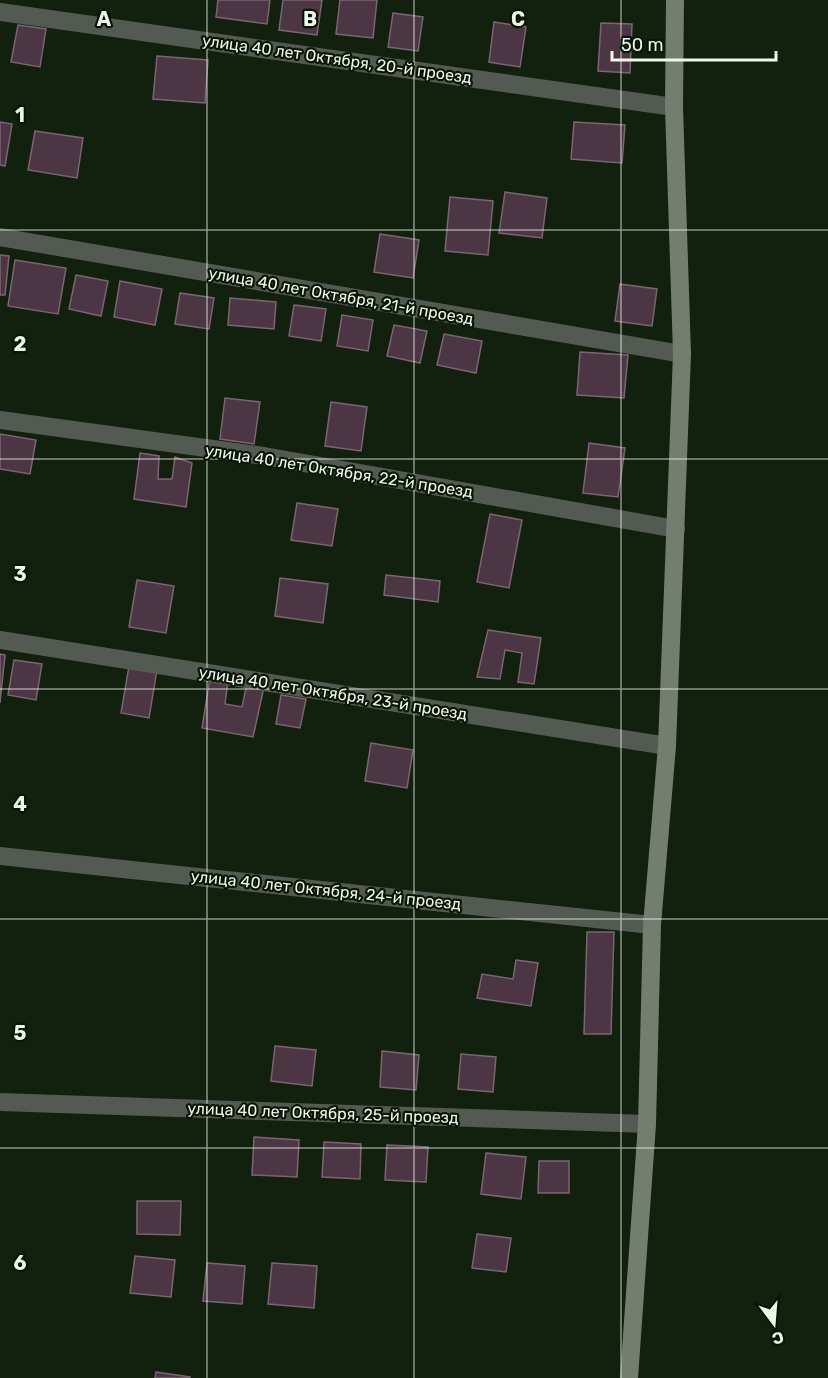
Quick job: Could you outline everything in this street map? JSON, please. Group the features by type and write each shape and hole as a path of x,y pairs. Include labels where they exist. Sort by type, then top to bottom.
{"street":[{"path":"629,1378 646,1124 652,925 667,746 682,354 674,107 675,0"},
{"name":"улица 40 лет Октября, 20-й проезд","path":"0,12 674,107"},
{"name":"улица 40 лет Октября, 21-й проезд","path":"0,237 682,354"},
{"name":"улица 40 лет Октября, 22-й проезд","path":"0,420 264,456 676,529"},
{"name":"улица 40 лет Октября, 23-й проезд","path":"0,640 667,746"},
{"name":"улица 40 лет Октября, 24-й проезд","path":"0,856 652,925"},
{"name":"улица 40 лет Октября, 25-й проезд","path":"0,1102 646,1124"}],"building":[{"path":"218,0 270,0 267,24 216,17"},
{"path":"283,0 322,0 317,35 279,30"},
{"path":"340,0 377,0 373,38 336,34"},
{"path":"393,13 423,17 418,51 388,47"},
{"path":"494,22 526,27 520,67 489,62"},
{"path":"601,23 632,24 630,73 598,71"},
{"path":"18,25 46,29 40,67 11,62"},
{"path":"157,56 208,60 205,103 153,99"},
{"path":"0,122 12,124 5,166 0,165"},
{"path":"574,122 625,125 622,163 571,159"},
{"path":"35,131 83,138 77,178 28,170"},
{"path":"505,192 547,198 542,238 499,233"},
{"path":"450,197 493,201 488,255 445,251"},
{"path":"380,234 419,240 413,278 374,272"},
{"path":"0,255 9,256 5,295 0,295"},
{"path":"15,260 66,268 58,314 8,306"},
{"path":"76,275 108,281 101,316 69,309"},
{"path":"120,281 162,289 155,325 114,317"},
{"path":"620,284 657,289 652,326 615,321"},
{"path":"180,293 214,298 209,329 175,324"},
{"path":"230,298 276,302 274,329 228,325"},
{"path":"294,305 326,309 321,341 289,336"},
{"path":"342,315 373,320 368,351 337,346"},
{"path":"394,325 427,331 420,363 387,356"},
{"path":"444,334 482,341 476,373 437,365"},
{"path":"580,352 628,355 624,398 577,395"},
{"path":"225,398 260,402 254,444 220,439"},
{"path":"331,402 367,407 361,451 325,446"},
{"path":"0,434 36,440 30,474 0,469"},
{"path":"589,443 625,448 618,497 583,493"},
{"path":"140,453 159,456 158,479 172,479 175,457 192,463 186,507 134,499"},
{"path":"297,503 338,509 332,546 291,540"},
{"path":"490,514 522,520 509,588 477,582"},
{"path":"386,575 440,581 438,602 384,595"},
{"path":"280,578 328,584 323,623 275,616"},
{"path":"137,580 174,586 166,633 129,627"},
{"path":"488,630 541,638 534,684 518,682 522,653 505,650 500,679 477,677"},
{"path":"0,654 5,655 0,703"},
{"path":"14,660 42,664 36,700 8,695"},
{"path":"129,666 157,670 149,718 121,713"},
{"path":"210,678 228,681 225,704 242,707 247,683 264,687 253,737 202,728"},
{"path":"281,695 306,699 300,728 276,724"},
{"path":"371,743 413,750 407,788 365,781"},
{"path":"587,932 614,932 611,1034 584,1034"},
{"path":"516,960 538,963 531,1006 477,998 482,974 513,979"},
{"path":"275,1046 316,1050 312,1086 271,1081"},
{"path":"382,1051 419,1055 416,1090 380,1087"},
{"path":"461,1054 496,1057 493,1092 458,1089"},
{"path":"254,1137 299,1140 297,1177 252,1175"},
{"path":"324,1142 361,1144 360,1179 322,1177"},
{"path":"387,1145 428,1147 426,1182 385,1180"},
{"path":"486,1153 526,1157 521,1199 481,1194"},
{"path":"539,1161 569,1161 569,1193 538,1193"},
{"path":"137,1201 181,1201 180,1235 137,1234"},
{"path":"477,1234 511,1238 506,1272 472,1268"},
{"path":"135,1256 175,1260 171,1297 130,1293"},
{"path":"207,1263 245,1266 242,1304 203,1301"},
{"path":"272,1263 317,1266 314,1308 268,1304"},
{"path":"156,1372 190,1377 190,1378 155,1378"}]}
